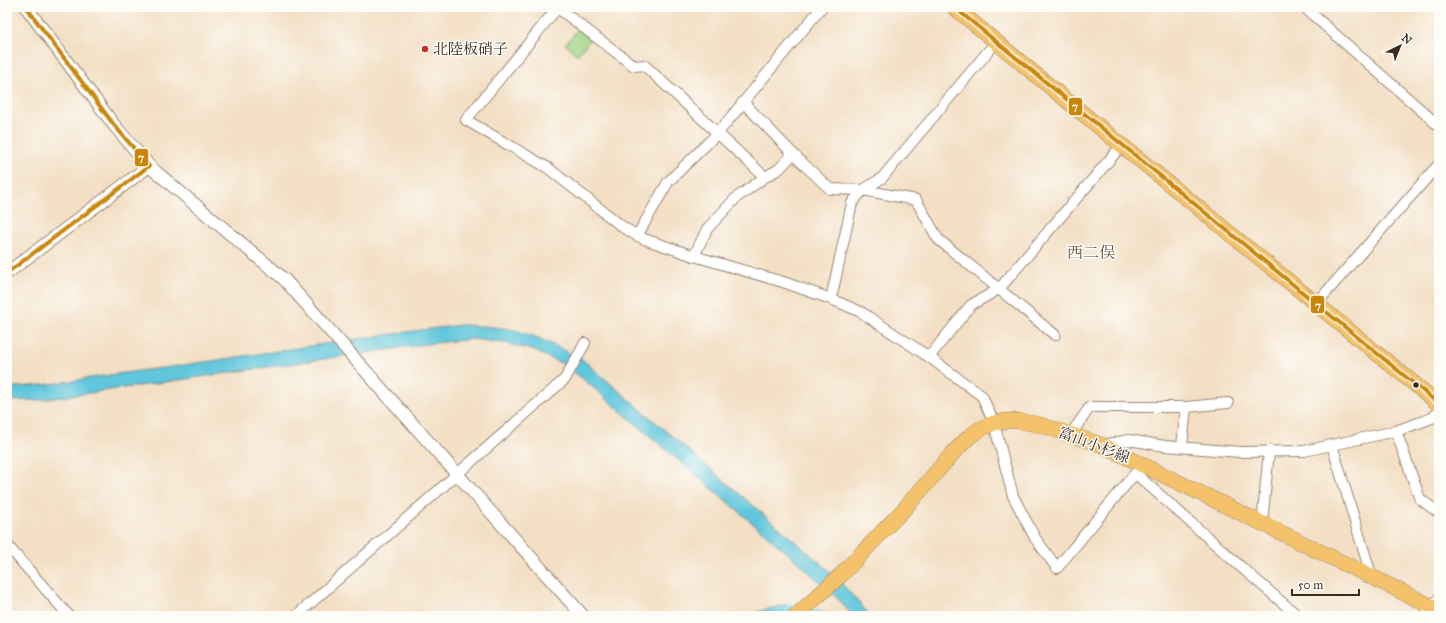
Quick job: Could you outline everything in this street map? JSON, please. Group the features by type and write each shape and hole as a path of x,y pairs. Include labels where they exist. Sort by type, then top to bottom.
{"main road":[{"path":"954,7 1439,404"},
{"name":"富山小杉線","path":"796,616 841,575 906,507 970,436 980,429 994,423 1007,421 1019,421 1070,434 1102,445 1139,469 1262,524 1433,608"}],"street":[{"path":"26,7 114,125 149,166 284,279 358,360 583,616"},
{"path":"765,177 644,65 634,66 558,7 466,120 548,168 624,228 637,236 694,256 783,282 861,312 929,357 982,396 994,423 1013,496 1035,538 1057,568 1139,469 1298,616"},
{"path":"637,236 668,182 717,134 822,7"},
{"path":"1304,7 1439,126"},
{"path":"830,299 852,203 863,190 882,178 996,42"},
{"path":"743,102 793,154 830,189 863,190 916,200 938,239 1055,335"},
{"path":"929,357 972,305 999,289 1122,145"},
{"path":"694,256 707,230 736,198 779,169 793,154"},
{"path":"1316,304 1439,164"},
{"path":"7,273 149,166"},
{"path":"296,616 565,379 585,343"},
{"path":"1070,434 1090,407 1186,407 1228,403"},
{"path":"1182,447 1186,407"},
{"path":"1102,445 1129,440 1182,447 1240,452 1304,451 1396,431 1432,418 1439,411"},
{"path":"1396,431 1420,499 1439,513"},
{"path":"1332,445 1372,578"},
{"path":"1262,524 1269,451"},
{"path":"7,545 69,616"}],"green space":[{"path":"579,28 591,39 577,55 565,44"}],"water":[{"path":"462,325 497,327 519,331 547,342 583,360 832,573 871,616 853,616 836,597 797,561 583,379 563,364 532,350 505,343 472,339 427,344 41,400 7,401 7,387 51,384"},
{"path":"789,604 833,616 740,616"}],"transit line":[{"name":"7","path":"7,273 149,166 114,125 26,7"},
{"name":"7","path":"954,7 1439,404"}],"place":[{"name":"北陸板硝子","path":"425,49"}],"district":[{"name":"西二俣","path":"1091,252"}]}
